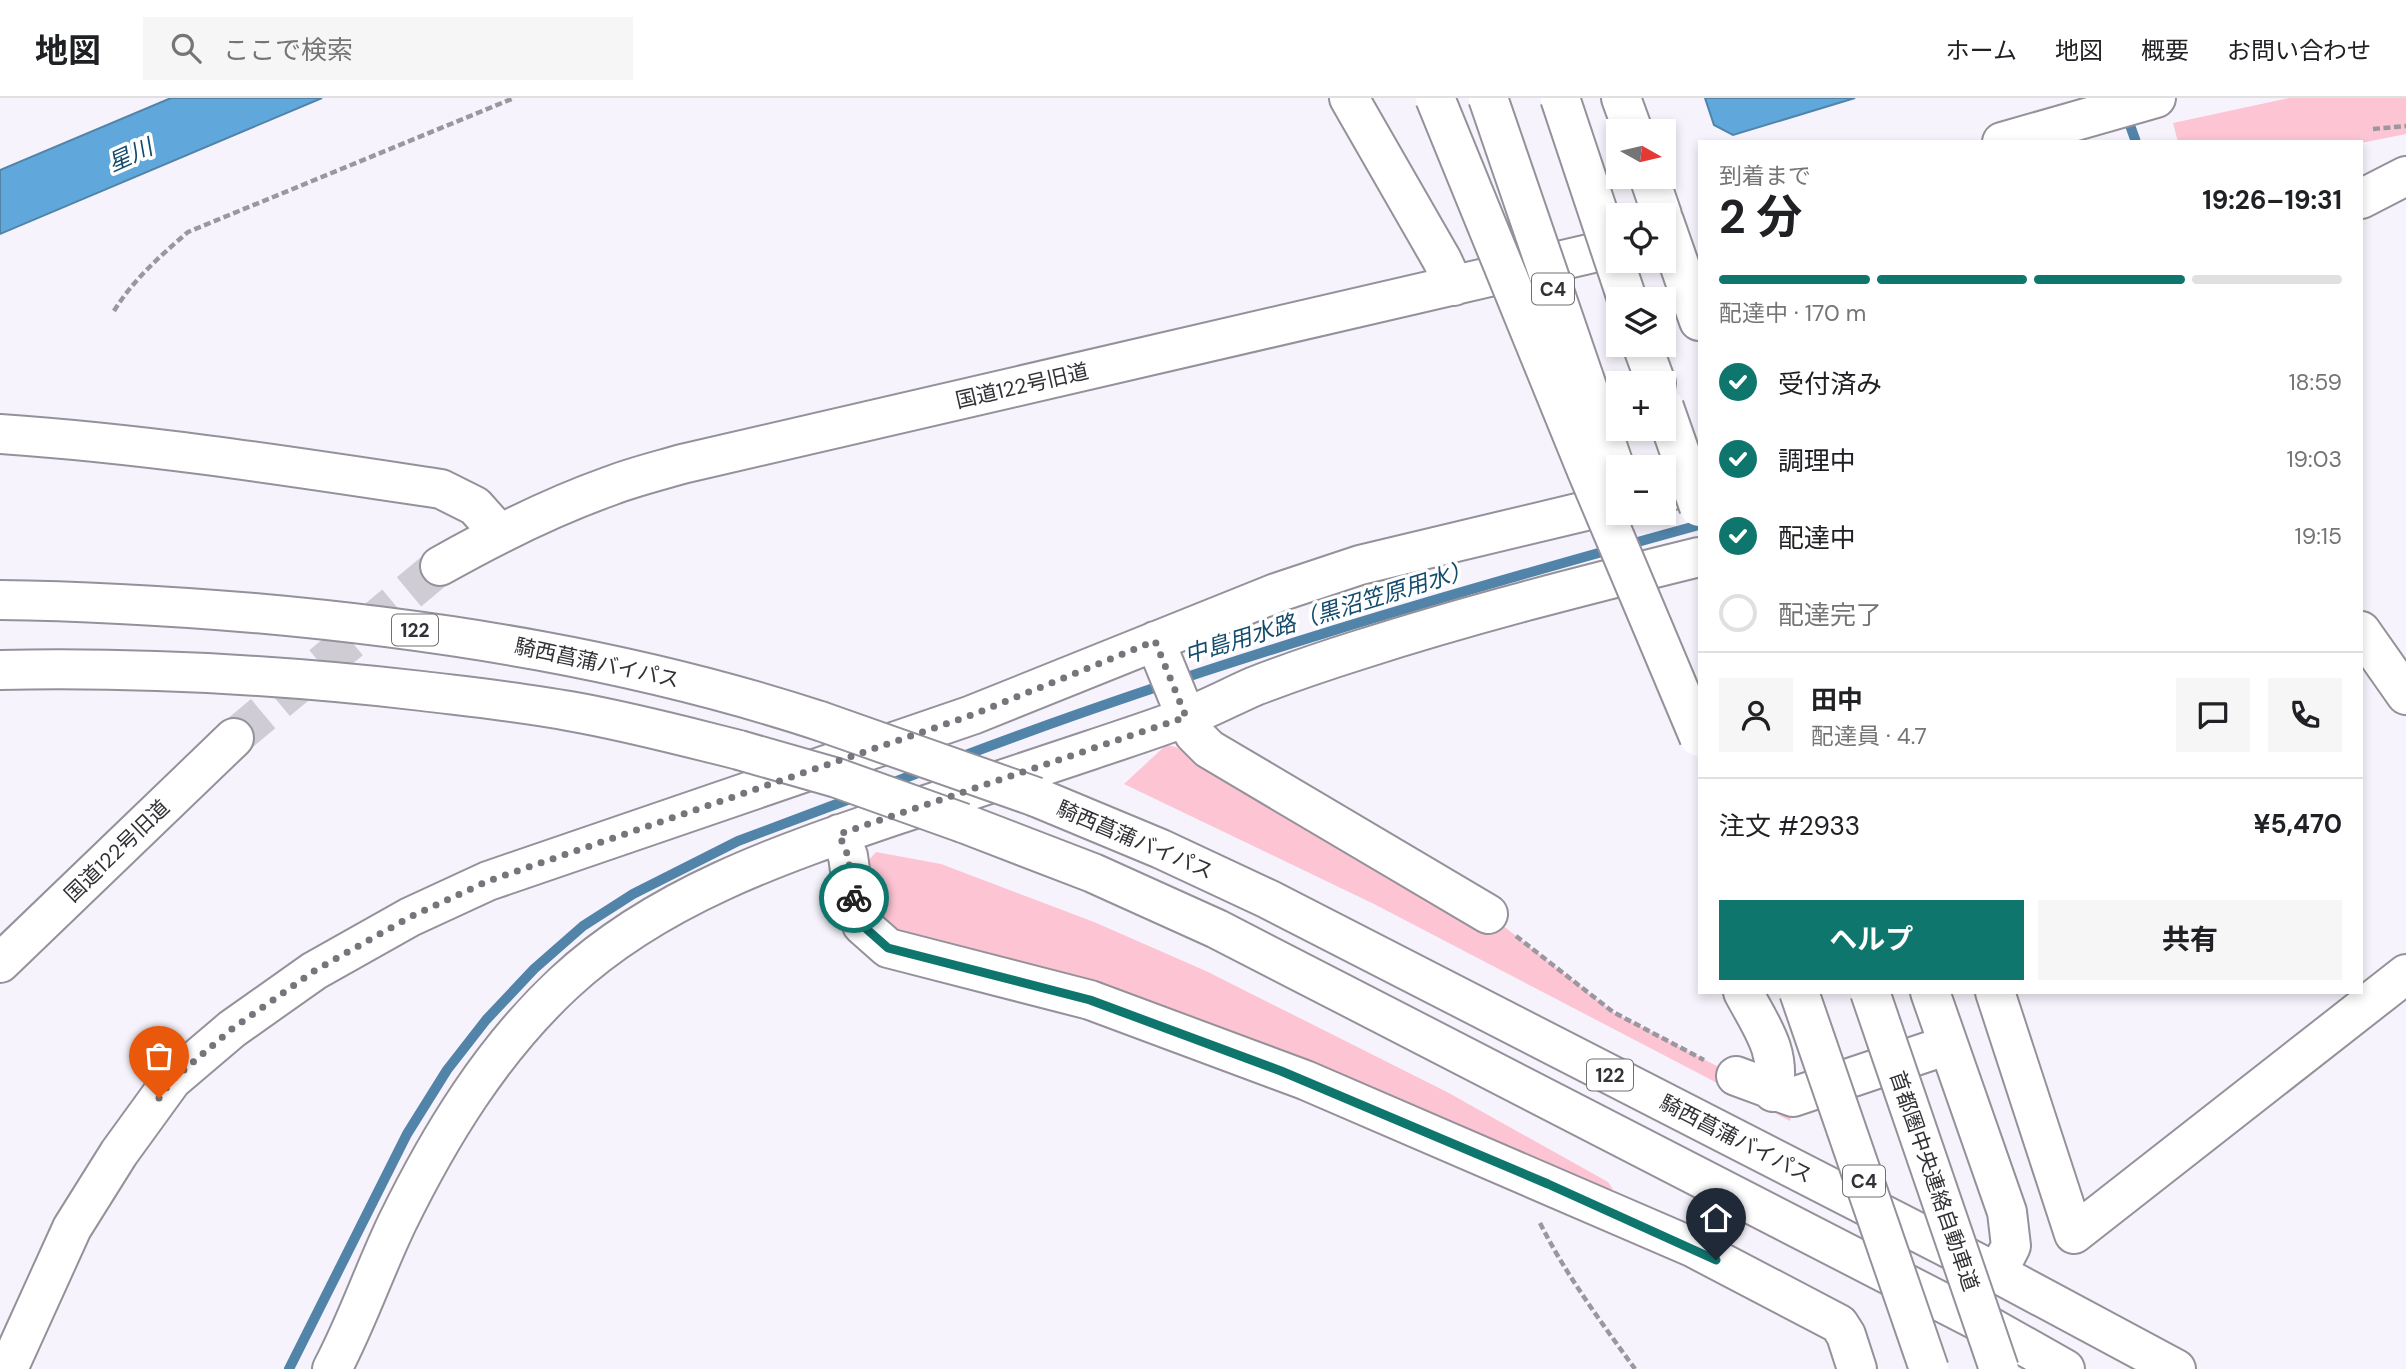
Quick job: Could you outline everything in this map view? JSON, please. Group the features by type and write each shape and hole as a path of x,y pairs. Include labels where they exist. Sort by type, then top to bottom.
{"main road":[{"path":"1349,98 1442,260 1454,286"},
{"path":"1435,98 1698,735"},
{"name":"C4","path":"1488,98 1610,455"},
{"path":"1560,98 1623,287"},
{"path":"1621,98 1629,119"},
{"path":"2009,140 2156,98"},
{"path":"2363,198 2406,176"},
{"path":"1676,241 1698,318"},
{"name":"国道122号旧道","path":"440,565 499,533 611,485 682,464 1606,250"},
{"path":"0,434 162,450 441,489 475,506 499,533"},
{"path":"1676,441 1698,504"},
{"path":"1676,489 1698,484"},
{"path":"8,1369 72,1228 119,1153 172,1080 232,1029 314,971 410,917 488,881 1159,649 1276,593 1360,565 1606,506"},
{"path":"1634,525 1698,705"},
{"path":"332,1369 397,1223 466,1100 496,1057 564,983 597,954 640,924 680,901 764,863 839,834 1357,650 1517,602 1698,557"},
{"name":"騎西菖蒲バイパス","path":"0,600 186,608 321,619 460,636 686,681 820,720 1036,797 1161,849 1268,899 1997,1273 2176,1369"},
{"path":"2363,634 2405,690"},
{"path":"1159,649 1194,734 1209,749 1488,914"},
{"name":"122","path":"0,670 76,668 306,680 396,688 568,710 740,750 837,778 1093,873 1217,929 1994,1329 2064,1369"},
{"name":"国道122号旧道","path":"0,963 234,738"},
{"path":"839,834 848,856 854,898 862,925 888,948 1090,1000 1305,1080 1536,1179 1692,1247 1839,1324 1846,1335 1857,1369"},
{"path":"1996,994 2074,1234 2406,974"},
{"path":"1744,994 1771,1043 1777,1075 1773,1091"},
{"name":"C4","path":"1800,994 1929,1369"},
{"name":"首都圏中央連絡自動車道","path":"1871,994 1999,1369"},
{"path":"1931,994 2007,1212 2011,1246 1997,1273"},
{"path":"1736,1076 1793,1097 1948,1045"}],"path":[{"path":"114,311 123,296 160,256 188,232 514,98"},
{"path":"2374,129 2406,126"},
{"path":"1488,914 1613,1012 1736,1076"},
{"path":"1536,1179 1532,1196 1533,1209 1551,1244 1634,1369"}],"shaded area":[{"path":"2289,98 2406,98 2406,134 2363,143 2363,140 2177,140 2173,123"},
{"path":"1166,745 1176,747 1268,804 1488,914 1613,1012 1736,1076 1732,1084 1791,1117 1790,1121 1376,905 1124,784"},
{"path":"876,852 941,864 1094,922 1206,971 1447,1092 1608,1182 1613,1189 1603,1188 902,934 892,927 879,911 872,893 868,861"}],"water":[{"name":"星川","path":"171,98 322,98 0,234 0,170"},
{"path":"1705,98 1855,98 1733,135 1714,125"}],"waterway":[{"name":"中島用水路（黒沼笠原用水）","path":"2126,114 2135,140"},
{"name":"中島用水路（黒沼笠原用水）","path":"958,758 1049,724 1233,662 1698,525"},
{"name":"中島用水路（黒沼笠原用水）","path":"889,784 926,770"},
{"name":"中島用水路（黒沼笠原用水）","path":"289,1369 407,1134 447,1070 486,1020 534,969 583,926 633,894 738,841 858,796"}],"tunnel":[{"path":"234,738 440,566"}],"way so far":[{"path":"159,1098 172,1080 232,1029 314,971 429,908 488,881 972,715 1155,641 1186,717 839,834 848,856 854,898"}],"route":[{"path":"854,898 862,925 888,948 1090,1000 1305,1080 1692,1247 1716,1260"}]}
